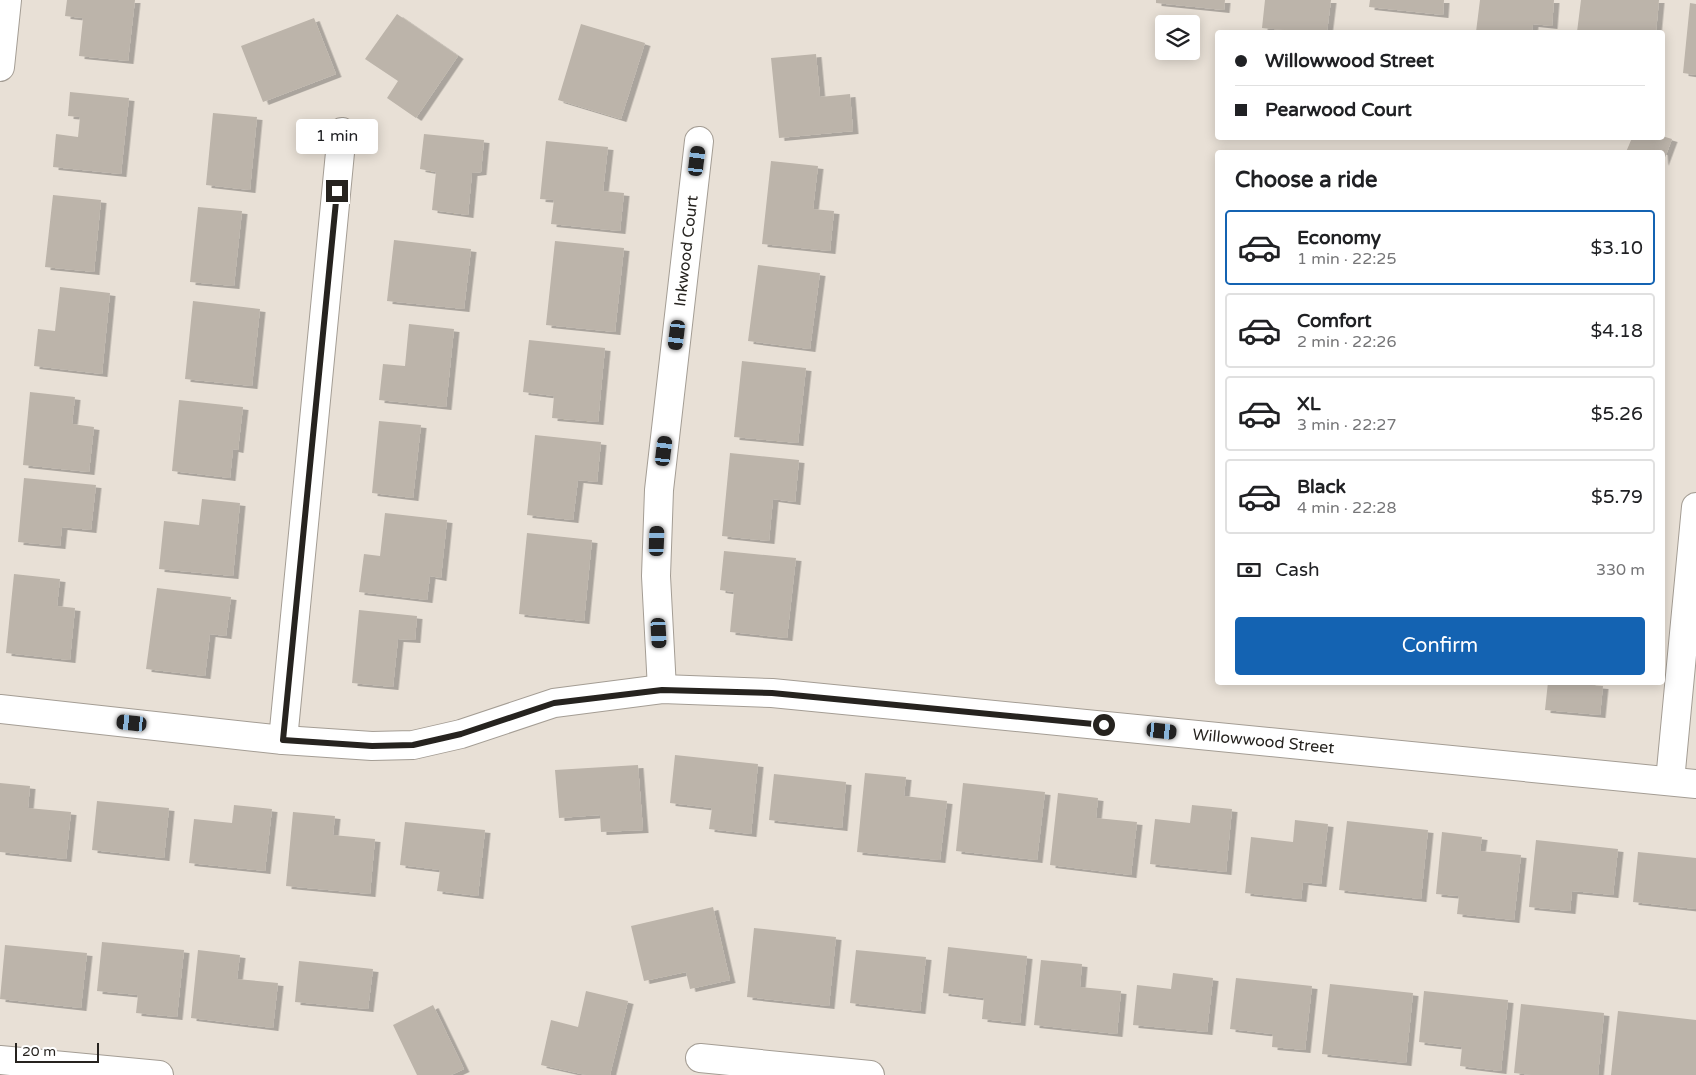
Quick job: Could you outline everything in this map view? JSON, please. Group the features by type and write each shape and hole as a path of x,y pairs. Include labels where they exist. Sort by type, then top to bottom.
{"street":[{"path":"0,67 6,0"},
{"path":"283,740 342,132"},
{"name":"Inkwood Court","path":"662,690 656,576 659,490 699,141"},
{"path":"1683,783 1696,507"},
{"name":"Willowwood Street","path":"0,709 283,740 372,746 413,745 461,734 554,703 662,690 782,694 1683,783"},
{"path":"700,1058 870,1075"},
{"path":"0,1060 159,1075"}],"building":[{"path":"67,0 135,0 128,61 79,56 83,18 65,16"},
{"path":"1156,0 1225,0 1224,10 1156,3"},
{"path":"1265,0 1331,0 1327,30 1262,28"},
{"path":"1370,0 1444,0 1443,15 1369,7"},
{"path":"1480,0 1554,0 1552,26 1533,24 1532,30 1476,30"},
{"path":"1581,0 1659,0 1656,30 1577,30"},
{"path":"1690,3 1696,4 1696,75 1683,73"},
{"path":"397,14 458,56 416,118 387,98 398,81 365,59"},
{"path":"314,18 336,74 263,102 241,46"},
{"path":"581,24 645,43 621,119 558,100"},
{"path":"816,54 820,97 850,94 853,131 779,138 771,58"},
{"path":"70,92 129,98 121,174 53,167 56,134 78,137 80,117 68,116"},
{"path":"213,113 257,117 250,190 206,185"},
{"path":"424,134 484,140 481,172 472,173 468,215 432,210 436,172 420,169"},
{"path":"1665,137 1672,139 1665,158 1665,150 1627,150 1631,140 1665,140"},
{"path":"546,141 608,147 603,191 624,193 620,231 551,224 554,200 540,199"},
{"path":"771,161 818,166 813,209 834,211 830,251 762,244"},
{"path":"53,195 101,200 94,272 45,267"},
{"path":"198,207 242,211 234,286 190,282"},
{"path":"394,240 471,249 464,309 387,301"},
{"path":"555,241 624,248 615,332 546,325"},
{"path":"758,265 820,273 810,349 748,341"},
{"path":"60,287 110,293 102,374 34,366 38,329 55,331"},
{"path":"193,301 260,309 252,386 185,379"},
{"path":"409,324 454,329 446,407 379,400 383,364 405,366"},
{"path":"529,340 605,348 598,422 552,418 554,396 523,392"},
{"path":"742,361 806,368 798,443 734,437"},
{"path":"30,392 75,397 72,424 94,427 89,472 23,465"},
{"path":"179,400 243,407 238,450 233,449 230,478 172,471"},
{"path":"379,421 421,425 413,498 372,493"},
{"path":"535,435 601,442 597,482 578,480 573,520 527,515"},
{"path":"730,453 799,460 795,502 773,499 769,541 722,536"},
{"path":"24,478 96,485 91,530 62,527 60,546 18,542"},
{"path":"202,499 240,503 233,576 159,569 164,521 199,525"},
{"path":"385,513 447,520 441,578 430,576 427,600 359,592 364,554 380,556"},
{"path":"527,533 592,540 584,621 519,614"},
{"path":"724,551 796,558 787,638 730,632 734,592 720,590"},
{"path":"14,574 60,579 57,606 75,608 70,660 6,653"},
{"path":"157,588 231,597 226,636 210,634 205,676 146,669"},
{"path":"359,610 417,616 415,640 398,639 393,687 352,683"},
{"path":"1548,685 1603,686 1600,715 1545,710"},
{"path":"675,755 758,764 751,834 709,829 712,808 670,803"},
{"path":"638,765 643,830 601,832 600,815 559,818 555,770"},
{"path":"865,773 906,777 904,796 947,801 940,860 857,852"},
{"path":"774,774 846,782 842,828 769,820"},
{"path":"0,783 30,786 28,808 71,812 66,859 0,852"},
{"path":"963,783 1045,792 1037,860 956,851"},
{"path":"1058,793 1098,798 1096,818 1137,822 1131,875 1050,865"},
{"path":"97,801 169,808 164,858 92,850"},
{"path":"234,805 272,809 265,871 189,863 194,819 232,823"},
{"path":"1192,805 1232,809 1226,872 1150,864 1155,819 1190,823"},
{"path":"293,812 335,816 333,835 375,839 370,894 286,886"},
{"path":"1295,820 1328,824 1321,884 1303,882 1301,899 1245,893 1251,837 1293,842"},
{"path":"1347,821 1428,830 1421,899 1339,890"},
{"path":"405,822 485,830 478,896 437,891 440,870 400,865"},
{"path":"1442,832 1482,837 1480,851 1521,855 1514,920 1457,914 1459,896 1436,894"},
{"path":"1536,840 1618,849 1613,895 1572,891 1570,911 1529,907"},
{"path":"1638,852 1696,858 1696,909 1633,902"},
{"path":"713,907 730,980 690,989 686,972 644,981 631,926"},
{"path":"754,928 836,937 829,1006 747,997"},
{"path":"102,942 184,950 177,1017 136,1013 138,995 97,991"},
{"path":"5,945 87,953 81,1008 0,999"},
{"path":"948,947 1027,956 1020,1023 982,1019 984,998 943,993"},
{"path":"198,950 240,955 237,979 278,983 273,1028 191,1018"},
{"path":"856,950 926,957 920,1011 850,1003"},
{"path":"1041,960 1082,964 1080,987 1121,991 1117,1034 1034,1025"},
{"path":"299,961 373,969 368,1009 295,1002"},
{"path":"1173,973 1213,978 1207,1032 1133,1025 1137,985 1171,989"},
{"path":"1236,978 1312,986 1305,1050 1272,1047 1273,1034 1230,1029"},
{"path":"1330,984 1413,993 1406,1063 1322,1054"},
{"path":"586,991 628,1001 610,1075 586,1075 541,1065 551,1020 578,1027"},
{"path":"1424,991 1508,1000 1501,1071 1460,1066 1462,1047 1419,1042"},
{"path":"1521,1004 1604,1013 1598,1075 1532,1075 1514,1073"},
{"path":"433,1005 464,1069 451,1075 417,1075 393,1025"},
{"path":"1618,1011 1696,1020 1696,1075 1611,1075"}],"route":[{"path":"337,191 283,740 372,746 413,745 461,734 554,703 662,690 772,693 1104,725"}]}
